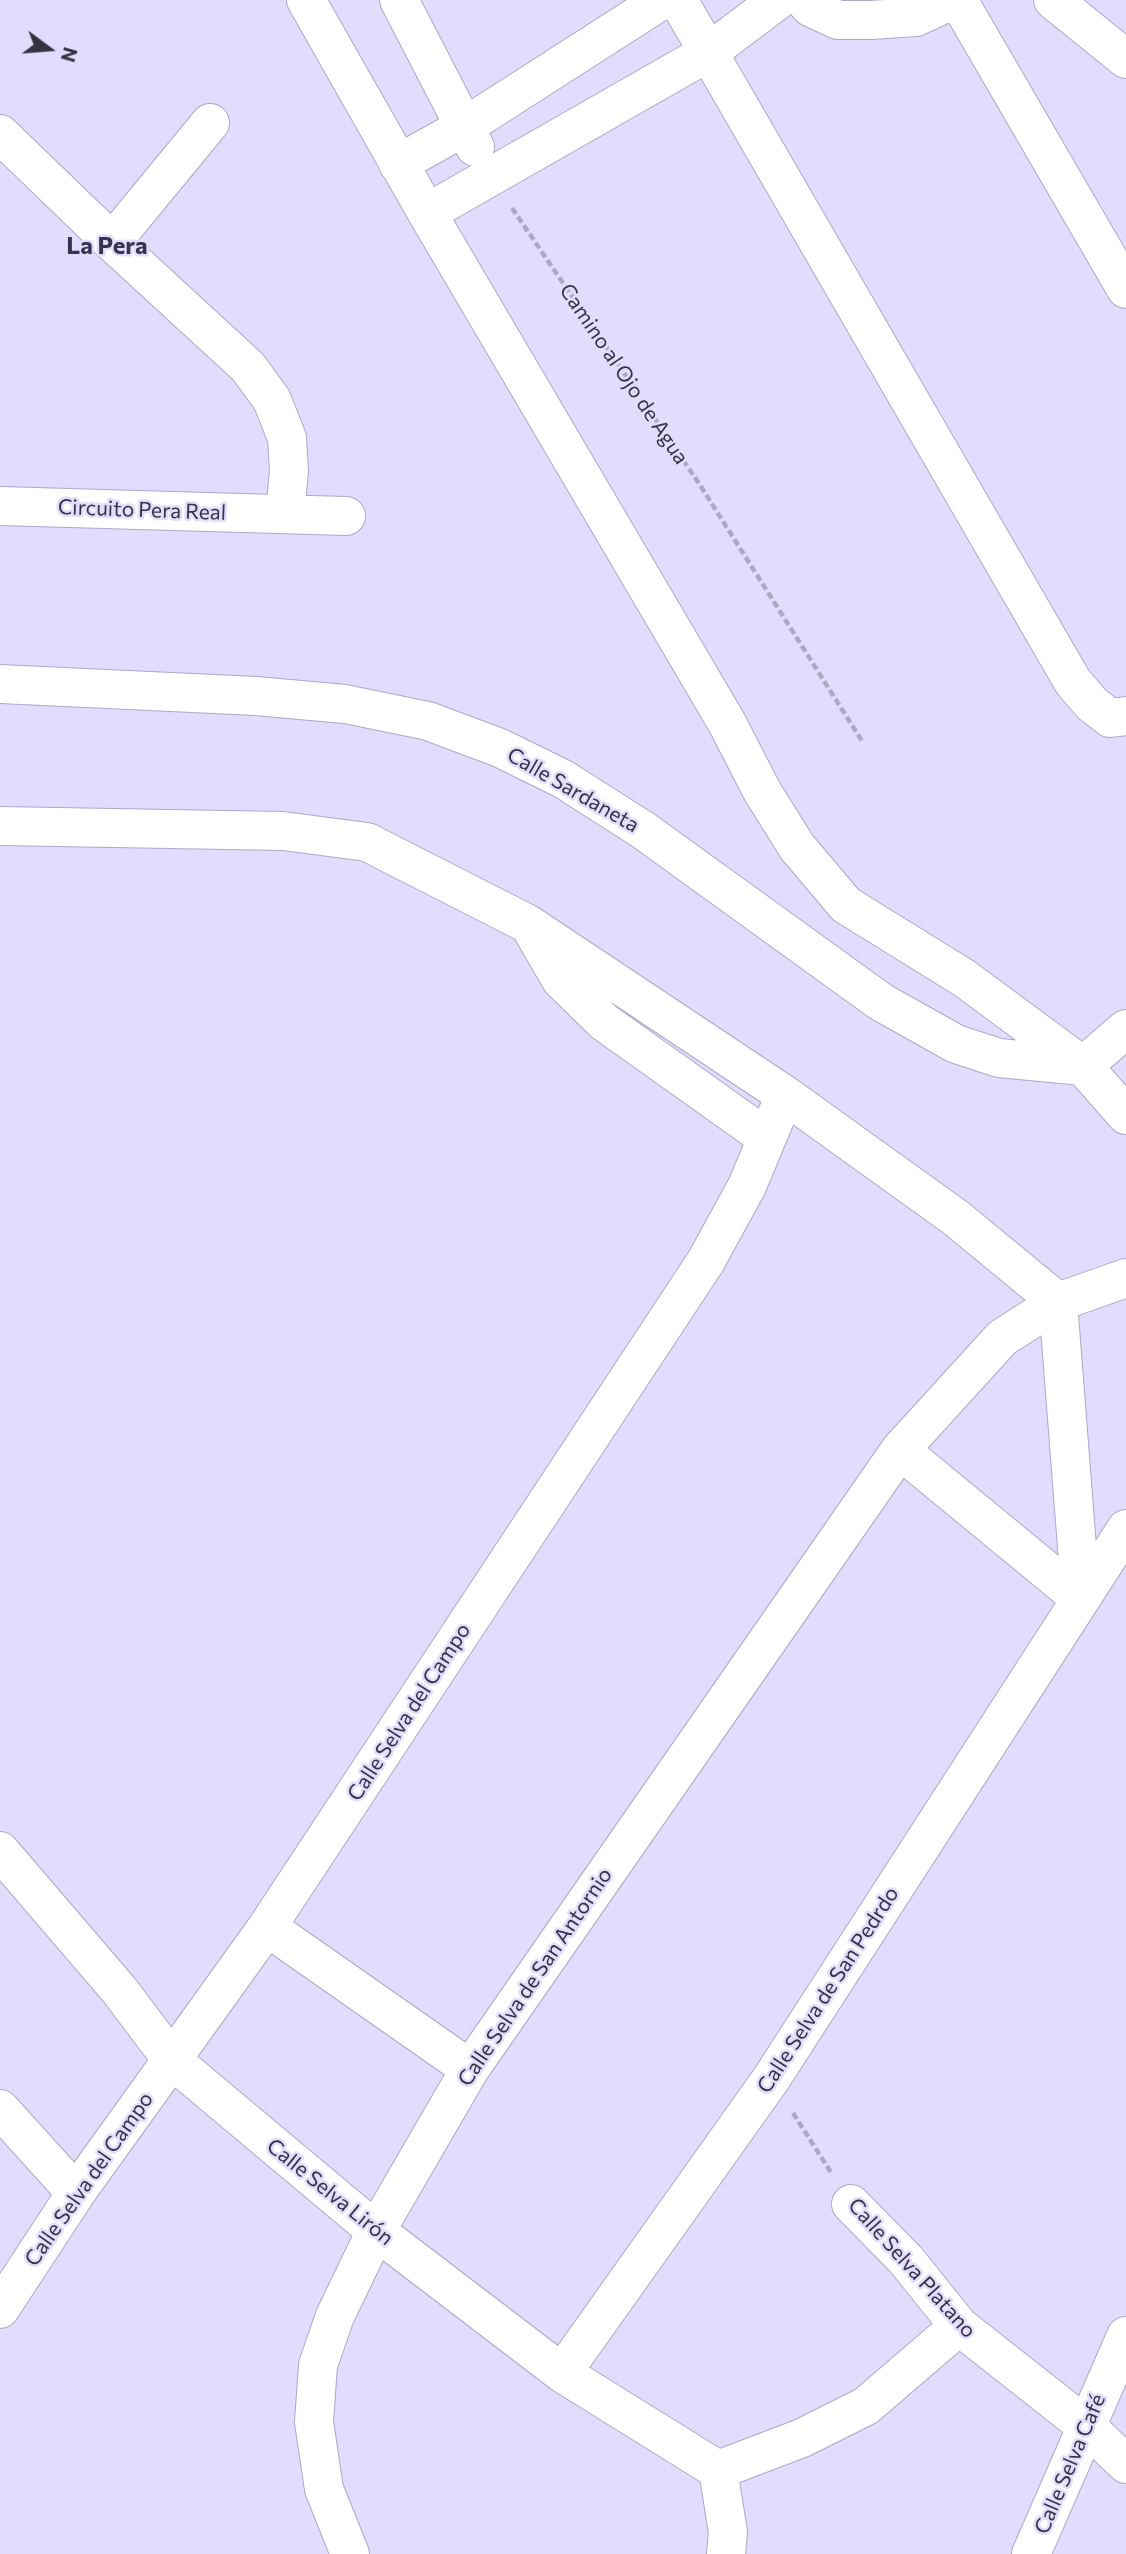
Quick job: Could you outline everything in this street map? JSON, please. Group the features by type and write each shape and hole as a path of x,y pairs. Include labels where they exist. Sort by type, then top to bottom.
{"street":[{"path":"306,0 426,213 727,723 762,791 797,847 846,905 964,978 1083,1066 1123,1111"},
{"path":"399,0 490,176"},
{"path":"398,164 464,127 662,0"},
{"path":"678,0 1073,682 1092,704 1110,718 1126,716"},
{"path":"426,213 709,52 778,0"},
{"path":"804,0 810,7 838,20 872,20 916,17 953,0"},
{"path":"958,0 1126,289"},
{"path":"1053,0 1126,59"},
{"path":"112,242 210,123"},
{"path":"0,134 248,368 272,400 287,438 289,471 285,514"},
{"name":"Circuito Pera Real","path":"0,506 346,516"},
{"name":"Calle Sardaneta","path":"0,684 256,696 345,704 440,726 500,748 563,779 643,830 881,1002 956,1044 999,1058 1083,1066"},
{"path":"0,826 283,831 368,842 528,924 785,1095 956,1218 1058,1301 1081,1599"},
{"path":"528,924 561,980 604,1022 767,1139"},
{"path":"1083,1066 1126,1029"},
{"name":"Calle Selva del Campo","path":"0,2309 76,2193 267,1927 706,1261 747,1186 785,1095"},
{"name":"Calle Selva de San Antornio","path":"352,2553 324,2489 314,2422 318,2365 335,2316 376,2231 470,2069 900,1450 1002,1338 1058,1301 1125,1281"},
{"path":"900,1450 1081,1599"},
{"name":"Calle Selva de San Pedrdo","path":"562,2373 771,2079 1126,1529"},
{"name":"Calle Selva Lirón","path":"0,1851 120,1991 172,2060 376,2231 562,2373 718,2470"},
{"path":"267,1927 470,2069"},
{"path":"0,2109 76,2193"},
{"name":"Calle Selva Platano","path":"851,2204 906,2260 959,2326 1086,2426 1126,2464"},
{"path":"726,2554 728,2532 718,2470 802,2438 866,2406 959,2326"},
{"name":"Calle Selva Café","path":"1031,2554 1126,2336"}],"path":[{"name":"Camino al Ojo de Agua","path":"490,176 700,485 862,740"},
{"name":"Calle Selva Platano","path":"771,2079 851,2204"}],"district":[{"name":"La Pera","path":"107,246"}]}
